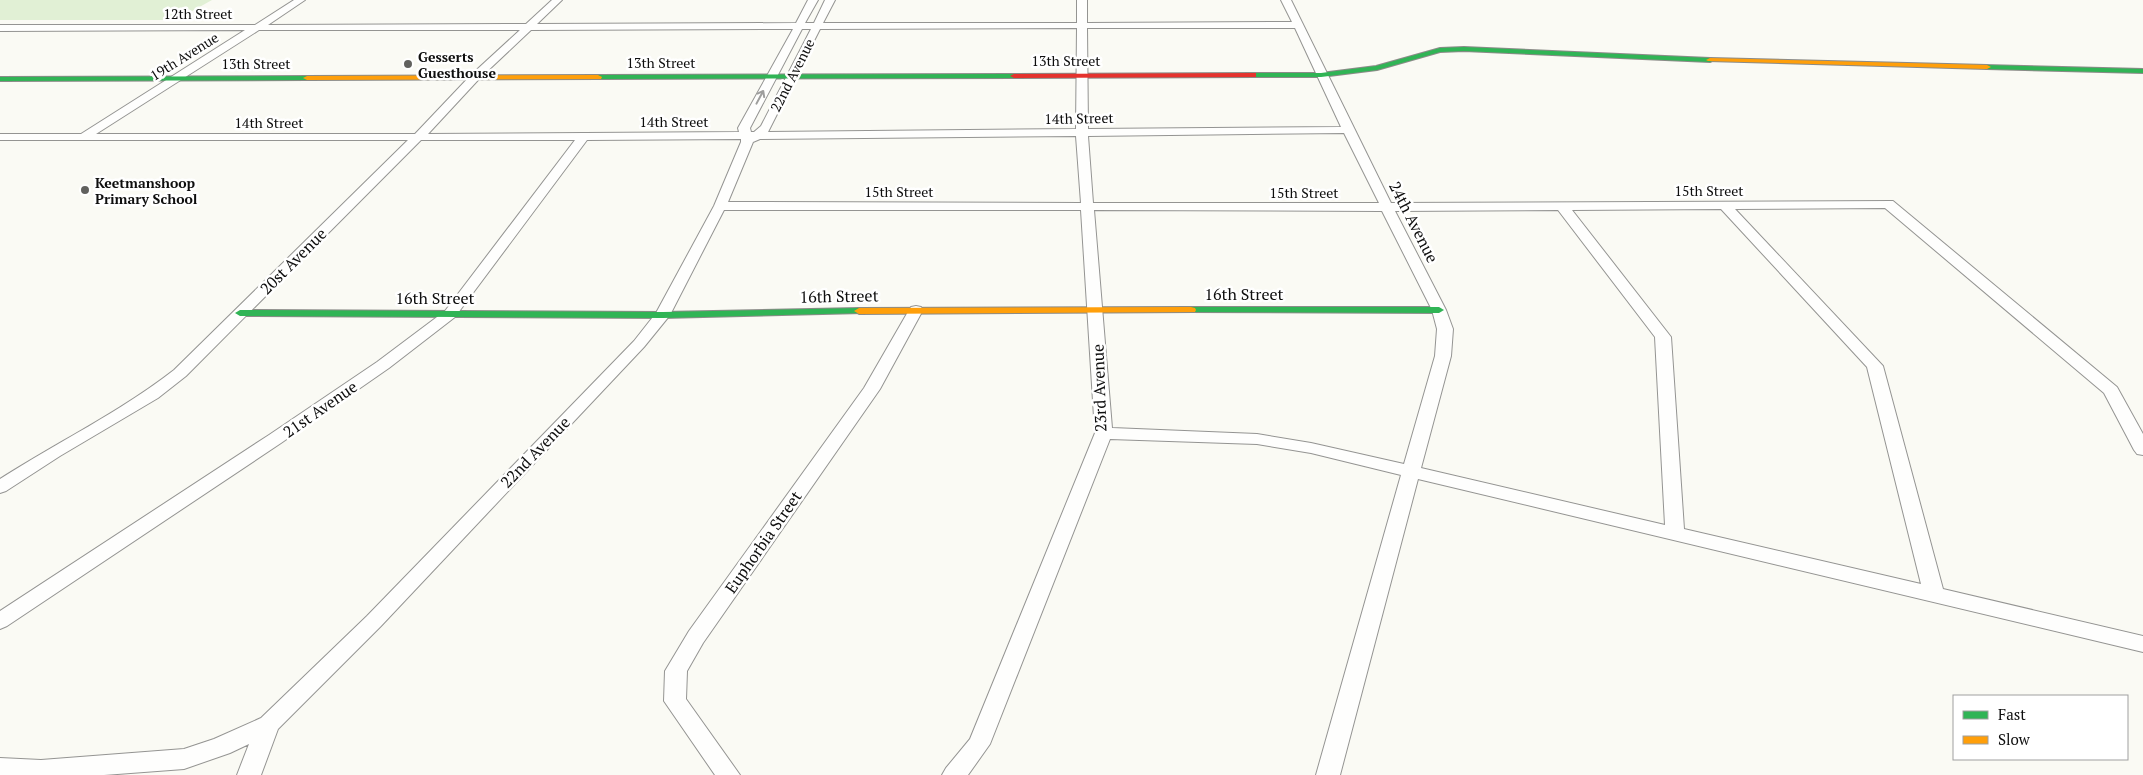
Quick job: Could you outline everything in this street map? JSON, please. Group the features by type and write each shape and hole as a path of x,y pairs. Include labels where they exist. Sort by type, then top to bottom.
{"street":[{"name":"19th Avenue","path":"83,137 300,0"},
{"name":"20st Avenue","path":"0,487 54,452 152,395 180,373 419,136 475,77 557,0"},
{"name":"22nd Avenue","path":"750,138 744,128 812,0"},
{"name":"22nd Avenue","path":"270,724 374,620 639,344 662,315 720,206 750,138 766,128 830,0"},
{"name":"23rd Avenue","path":"954,775 979,744 1104,433 1082,134 1082,0"},
{"name":"24th Avenue","path":"1286,0 1348,130 1439,310 1445,329 1443,356 1328,775"},
{"name":"12th Street","path":"0,28 1297,25"},
{"name":"13th Street","path":"0,79 1322,75 1377,68 1440,50 1464,48 1644,58 2143,71"},
{"name":"14th Street","path":"0,137 419,136 750,138 1348,130"},
{"name":"21st Avenue","path":"0,621 275,439 397,355 450,314 584,137"},
{"name":"15th Street","path":"720,206 1388,207 1888,204 2111,390 2143,450"},
{"path":"1724,205 1875,366 1934,595"},
{"path":"1562,206 1663,337 1675,534"},
{"name":"16th Street","path":"240,313 662,315 916,310 1439,310"},
{"name":"Euphorbia Street","path":"728,775 675,701 676,671 696,637 872,388 916,310"},
{"path":"1104,433 1256,438 1311,448 2143,644"},
{"path":"0,768 41,770 184,759 222,746 270,724"},
{"path":"249,775 270,724"}],"green space":[{"path":"0,0 212,0 176,20 0,20"}],"traffic: fast":[{"path":"1253,75 1321,75 1377,68 1440,50 1464,49 1710,60"},
{"path":"1987,67 2143,71"},
{"path":"598,77 1014,76"},
{"path":"0,79 307,78"},
{"path":"1191,310 1439,310"},
{"path":"240,313 663,315 859,311"}],"traffic: slow":[{"path":"1710,60 1987,67"},
{"path":"307,78 598,77"},
{"path":"859,311 1191,310"}],"traffic: jam":[{"path":"1014,76 1253,75"}],"place":[{"name":"Gesserts Guesthouse","path":"408,64"},
{"name":"Keetmanshoop Primary School","path":"85,190"}]}
